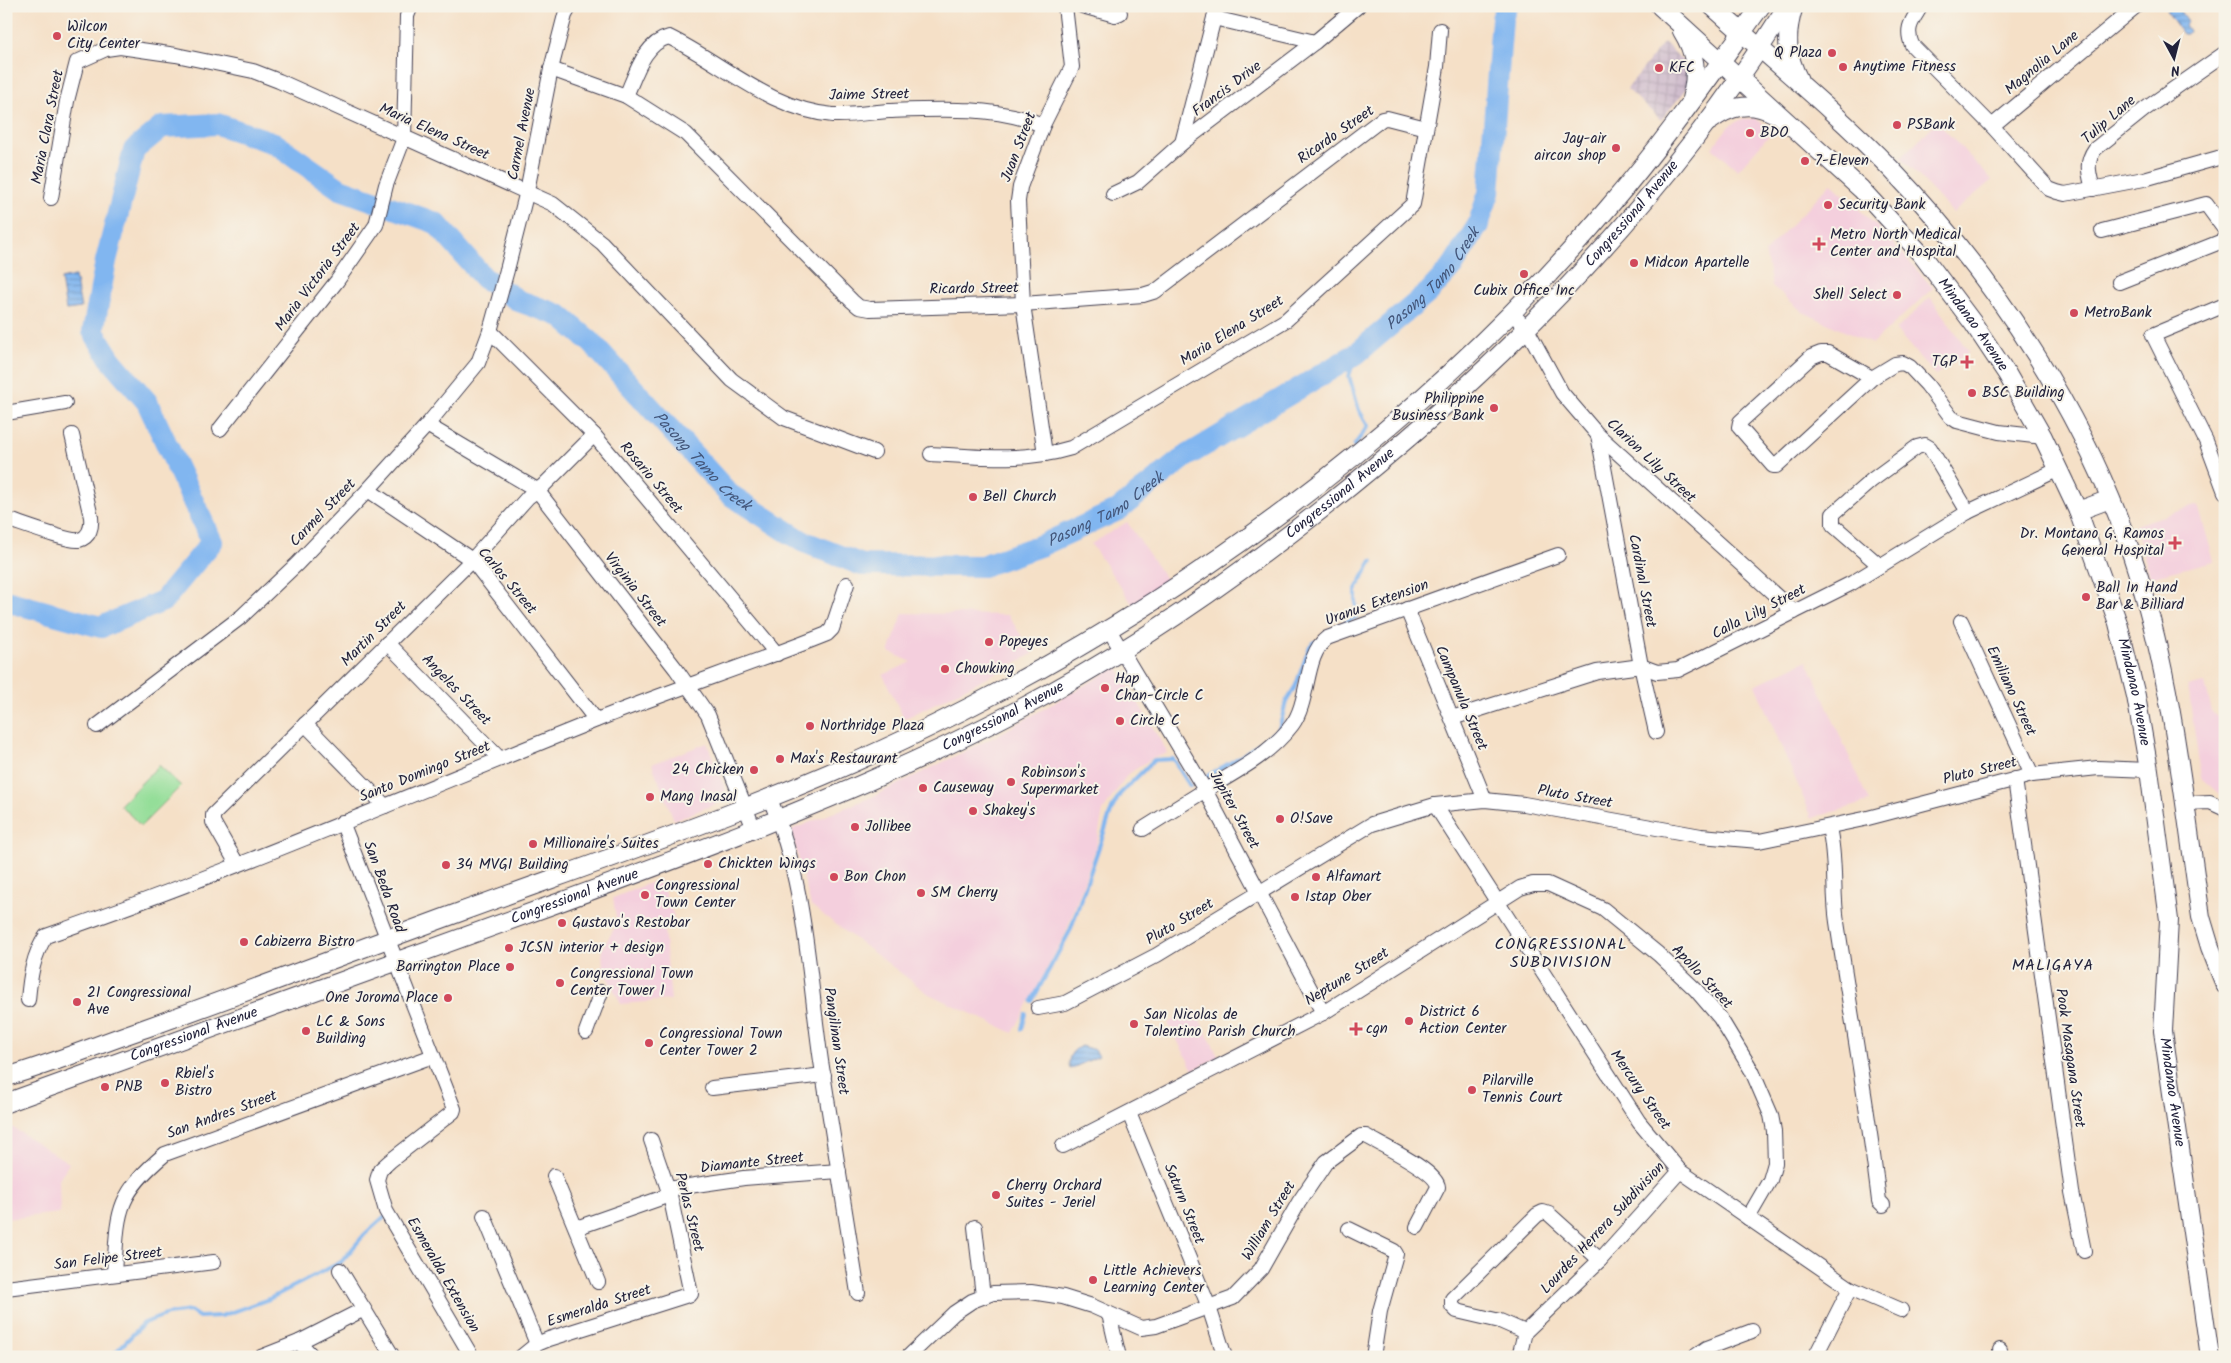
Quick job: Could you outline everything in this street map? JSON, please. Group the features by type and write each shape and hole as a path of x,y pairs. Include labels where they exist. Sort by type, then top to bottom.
{"main road":[{"name":"Mindanao Avenue","path":"1660,6 1861,189 1922,255 1973,322 2007,374 2043,438 2078,511 2118,623 2136,696 2150,770 2169,920 2163,1032 2210,1357"},
{"path":"1712,6 1889,168 1946,230 2021,332 2054,386 2110,499 2138,573 2158,649 2174,727 2201,917 2225,985"},
{"name":"Congressional Avenue","path":"6,1077 386,940 745,807 904,740 1018,681 1108,628 1222,556 1338,468 1406,412 1512,313 1608,208 1688,108 1761,6"},
{"name":"Congressional Avenue","path":"6,1103 395,963 779,820 860,785 1007,716 1122,652 1236,576 1359,480 1427,424 1527,329 1613,237 1739,78 1760,49 1786,6"},
{"path":"1794,6 1788,34 1788,48 1793,68 1804,90"},
{"path":"1675,20 1688,42 1695,61 1695,83 1688,108"},
{"path":"1701,127 1725,111 1744,106 1764,108 1787,121"},
{"path":"2078,511 2110,499"},
{"path":"6,1068 25,1071"},
{"path":"6,1118 28,1095"}],"street":[{"name":"Maria Victoria Street","path":"220,429 338,281 376,225 386,185 404,138 407,16 411,6"},
{"name":"Carmel Avenue","path":"507,270 527,191 551,69 564,15 570,6"},
{"name":"Juan Street","path":"1045,454 1023,304 1018,201 1020,186 1043,125 1072,67 1065,6"},
{"path":"1082,6 1115,15 1120,14"},
{"name":"Francis Drive","path":"1113,194 1138,182 1182,143 1315,42 1358,6"},
{"path":"1921,6 1908,26 1908,34 1912,45 1992,126 2049,189 2065,194 2093,189 2144,179 2225,156"},
{"name":"Magnolia Lane","path":"1992,126 2136,6"},
{"path":"1182,143 1216,12 1315,42"},
{"name":"Maria Elena Street","path":"930,454 991,458 1060,451 1083,442 1286,320 1413,204 1437,67 1440,30"},
{"name":"Jaime Street","path":"626,96 648,48 669,37 758,91 795,107 833,115 960,109 1021,116 1043,125"},
{"name":"Maria Elena Street","path":"77,62 106,49 120,47 176,55 252,71 280,81 404,138 527,191 553,204 602,243 732,380 784,418 874,452"},
{"name":"Tulip Lane","path":"2093,189 2087,165 2089,157 2095,149 2145,109 2225,53"},
{"name":"Maria Clara Street","path":"51,198 68,101 77,62"},
{"name":"Ricardo Street","path":"551,69 626,96 686,134 859,307 870,309 1113,299 1143,295 1156,291 1382,119 1387,118 1426,128"},
{"path":"2102,232 2206,204 2225,230"},
{"path":"2119,282 2225,240"},
{"name":"Carmel Street","path":"97,726 241,617 297,564 427,425 478,363 490,331 507,270"},
{"path":"2225,305 2153,334 2203,434 2225,492"},
{"name":"Clarion Lily Street","path":"1512,313 1527,329 1562,393 1598,435 1794,612"},
{"name":"Rosario Street","path":"490,331 594,435 777,654"},
{"path":"1872,378 1828,353 1821,353 1811,357 1740,422 1739,427 1773,466 1776,466 1872,378 1895,364 1903,363 1910,367 1927,385 1951,417 1957,421 1999,432 2043,438"},
{"path":"6,413 65,403"},
{"name":"Virginia Street","path":"427,425 537,490 688,686 708,715 754,829"},
{"name":"Martin Street","path":"237,864 213,822 213,815 472,560 537,490 594,435"},
{"name":"Cardinal Street","path":"1598,435 1641,666 1656,732"},
{"path":"6,519 78,540 87,535 91,526 91,517 72,436"},
{"path":"1878,565 1833,525 1833,514 1872,480 1917,447 1924,445 1930,448 1968,512"},
{"name":"Calla Lily Street","path":"1452,718 1597,672 1641,666 1657,672 1678,670 1852,583 1878,565 1968,512 2059,469"},
{"name":"Carlos Street","path":"368,490 472,560 596,720"},
{"name":"Uranus Extension","path":"1143,829 1256,760 1278,742 1294,722 1308,685 1314,656 1323,641 1558,555"},
{"name":"Santo Domingo Street","path":"28,1000 32,970 40,945 46,936 385,806 596,720 827,634 832,628 847,584"},
{"name":"Campanula Street","path":"1407,609 1485,800"},
{"name":"Emiliano Street","path":"1961,621 2032,775"},
{"name":"Jupiter Street","path":"1108,628 1205,790 1323,1013"},
{"name":"Angeles Street","path":"388,643 500,759"},
{"path":"305,724 385,806"},
{"name":"Pluto Street","path":"1038,1008 1065,1003 1136,966 1261,893 1372,824 1435,805 1485,800 1524,804 1734,840 1759,841 1829,828 2014,778 2098,768 2150,770"},
{"name":"Pook Masagana Street","path":"2014,778 2070,1184 2084,1251"},
{"name":"Pangilinan Street","path":"769,797 779,820 802,908 824,1075 858,1293"},
{"path":"2186,803 2200,800 2210,802 2225,809"},
{"name":"Mercury Street","path":"1435,805 1639,1122 1680,1170 1850,1288 1901,1310"},
{"name":"San Beda Road","path":"342,822 395,963"},
{"path":"1829,828 1835,855 1835,913 1848,1004 1870,1126 1878,1201 1883,1205"},
{"name":"Apollo Street","path":"1498,901 1520,888 1533,884 1548,884 1603,909 1658,954 1696,990 1720,1018 1752,1071 1771,1115 1774,1132 1775,1163 1770,1180 1748,1218"},
{"name":"Neptune Street","path":"1063,1146 1323,1013 1498,901"},
{"path":"395,963 427,1058"},
{"path":"586,1032 601,992"},
{"name":"Esmeralda Extension","path":"427,1058 454,1109 453,1112 380,1170 377,1180 386,1211 472,1357"},
{"name":"San Andres Street","path":"114,1274 121,1202 139,1175 165,1154 427,1058"},
{"path":"712,1088 824,1075"},
{"name":"Saturn Street","path":"1129,1113 1209,1307 1225,1357"},
{"name":"William Street","path":"908,1357 954,1313 983,1296 1004,1292 1031,1292 1063,1297 1141,1328 1156,1326 1233,1298 1261,1269 1298,1202 1326,1162 1356,1138 1366,1136 1426,1171 1437,1182 1438,1187 1417,1227"},
{"name":"Perlas Street","path":"651,1140 669,1192 691,1294"},
{"name":"Lourdes Herrera Subdivision","path":"1525,1332 1600,1260 1680,1170"},
{"name":"Diamante Street","path":"576,1228 669,1192 744,1178 839,1171"},
{"path":"554,1176 598,1282"},
{"path":"1519,1357 1525,1332 1500,1321 1457,1311 1452,1306 1452,1299 1537,1214 1543,1212 1549,1214 1600,1260"},
{"path":"484,1216 537,1344"},
{"path":"976,1227 983,1296"},
{"path":"1348,1229 1394,1251 1396,1254 1380,1311 1373,1357"},
{"name":"San Felipe Street","path":"6,1288 214,1262"},
{"path":"340,1270 393,1357"},
{"path":"1815,1357 1850,1288"},
{"name":"Esmeralda Street","path":"521,1357 537,1344 691,1294"},
{"path":"261,1357 298,1342 364,1309"},
{"path":"1109,1314 1119,1357"},
{"path":"1694,1357 1707,1348 1752,1330"},
{"path":"298,1342 313,1357"}],"shaded area":[{"path":"1664,42 1688,66 1689,86 1661,120 1627,89"},
{"path":"1755,118 1773,131 1738,170 1712,148 1729,126 1740,120"},
{"path":"1937,122 1992,180 1953,213 1901,157"},
{"path":"1831,183 1881,230 1933,288 1872,344 1803,312 1772,286 1765,252"},
{"path":"1930,297 1969,352 1935,375 1896,330"},
{"name":"Dr. Montano G. Ramos General Hospital","path":"2198,505 2214,561 2150,577 2135,525"},
{"path":"1127,522 1168,582 1133,605 1091,544"},
{"path":"903,613 1008,615 1033,654 904,719 883,675 912,662 889,652"},
{"path":"1807,660 1869,802 1812,818 1755,685"},
{"path":"1117,667 1168,753 1152,758 1127,775 1103,811 1096,847 1066,932 1013,1033 929,994 811,906 791,830 874,796 996,736"},
{"path":"2205,683 2212,712 2225,723 2225,799 2201,778 2188,686"},
{"path":"707,743 729,799 674,820 652,764"},
{"name":"Congressional Town Center","path":"659,879 674,916 664,929 671,1000 621,1004 603,968 602,949 617,924 613,898"},
{"path":"1194,1009 1219,1057 1193,1070 1168,1023"},
{"path":"7,1124 69,1163 59,1180 60,1213 6,1219"}],"green space":[{"path":"159,765 181,786 141,826 120,805"}],"water":[{"path":"2171,6 2176,6 2188,22 2185,25 2189,31 2187,34 2183,34 2166,10"},
{"path":"75,276 81,308 66,310 61,279"},
{"path":"1081,1046 1095,1050 1099,1056 1070,1069 1069,1061 1071,1055"}],"waterway":[{"name":"Pasong Tamo Creek","path":"6,601 101,627 163,601 212,542 147,402 111,360 93,331 106,261 134,150 162,127 217,124 274,143 340,189 436,223 484,278 519,301 559,315 592,343 729,494 802,541 862,565 982,566 1042,545 1118,510 1185,457 1356,354 1429,292 1452,267 1478,225 1489,193 1502,19 1506,6"},
{"path":"1354,446 1368,426 1359,410 1349,376 1356,354"},
{"path":"1331,630 1356,617 1356,589 1372,561"},
{"path":"1204,778 1240,757 1279,729 1286,702 1296,685 1310,646 1315,642"},
{"path":"1032,1001 1070,931 1112,809 1120,794 1154,760 1173,759 1190,786"},
{"path":"1022,1029 1026,1014"},
{"path":"111,1357 144,1323 168,1314 190,1311 199,1317 221,1316 269,1299 341,1262 364,1235 386,1215"}],"place":[{"name":"Wilcon City Center","path":"57,36"},
{"name":"Q Plaza","path":"1832,53"},
{"name":"Anytime Fitness","path":"1843,67"},
{"name":"KFC","path":"1659,68"},
{"name":"PSBank","path":"1897,125"},
{"name":"BDO","path":"1750,133"},
{"name":"Jay-air aircon shop","path":"1616,148"},
{"name":"7-Eleven","path":"1805,161"},
{"name":"Security Bank","path":"1828,205"},
{"name":"Metro North Medical Center and Hospital","path":"1819,244"},
{"name":"Midcon Apartelle","path":"1634,263"},
{"name":"Cubix Office Inc","path":"1524,274"},
{"name":"Shell Select","path":"1897,295"},
{"name":"MetroBank","path":"2074,313"},
{"name":"TGP","path":"1967,362"},
{"name":"BSC Building","path":"1972,393"},
{"name":"Philippine Business Bank","path":"1494,408"},
{"name":"Bell Church","path":"973,497"},
{"name":"Dr. Montano G. Ramos General Hospital","path":"2175,543"},
{"name":"Ball In Hand Bar & Billiard","path":"2086,597"},
{"name":"Popeyes","path":"989,642"},
{"name":"Chowking","path":"945,669"},
{"name":"Hap Chan-Circle C","path":"1105,688"},
{"name":"Circle C","path":"1120,721"},
{"name":"Northridge Plaza","path":"810,726"},
{"name":"Max's Restaurant","path":"780,759"},
{"name":"24 Chicken","path":"754,770"},
{"name":"Robinson's Supermarket","path":"1011,782"},
{"name":"Causeway","path":"923,788"},
{"name":"Mang Inasal","path":"650,797"},
{"name":"Shakey's","path":"973,811"},
{"name":"O!Save","path":"1280,819"},
{"name":"Jollibee","path":"855,827"},
{"name":"Millionaire's Suites","path":"533,844"},
{"name":"Chickten Wings","path":"708,864"},
{"name":"34 MVGI Building","path":"446,865"},
{"name":"Bon Chon","path":"834,877"},
{"name":"Alfamart","path":"1316,877"},
{"name":"SM Cherry","path":"921,893"},
{"name":"Congressional Town Center","path":"645,895"},
{"name":"Istap Ober","path":"1295,897"},
{"name":"Gustavo's Restobar","path":"562,923"},
{"name":"Cabizerra Bistro","path":"244,942"},
{"name":"JCSN interior + design","path":"509,948"},
{"name":"Barrington Place","path":"510,967"},
{"name":"Congressional Town Center Tower 1","path":"560,983"},
{"name":"One Joroma Place","path":"448,998"},
{"name":"21 Congressional Ave","path":"77,1002"},
{"name":"District 6 Action Center","path":"1409,1021"},
{"name":"San Nicolas de Tolentino Parish Church","path":"1134,1024"},
{"name":"cgn","path":"1356,1029"},
{"name":"LC & Sons Building","path":"306,1031"},
{"name":"Congressional Town Center Tower 2","path":"649,1043"},
{"name":"Rbiel's Bistro","path":"165,1083"},
{"name":"PNB","path":"105,1087"},
{"name":"Pilarville Tennis Court","path":"1472,1090"},
{"name":"Cherry Orchard Suites - Jeriel","path":"996,1195"},
{"name":"Little Achievers Learning Center","path":"1093,1280"}],"district":[{"name":"CONGRESSIONAL SUBDIVISION","path":"1561,953"},
{"name":"MALIGAYA","path":"2053,965"}]}
